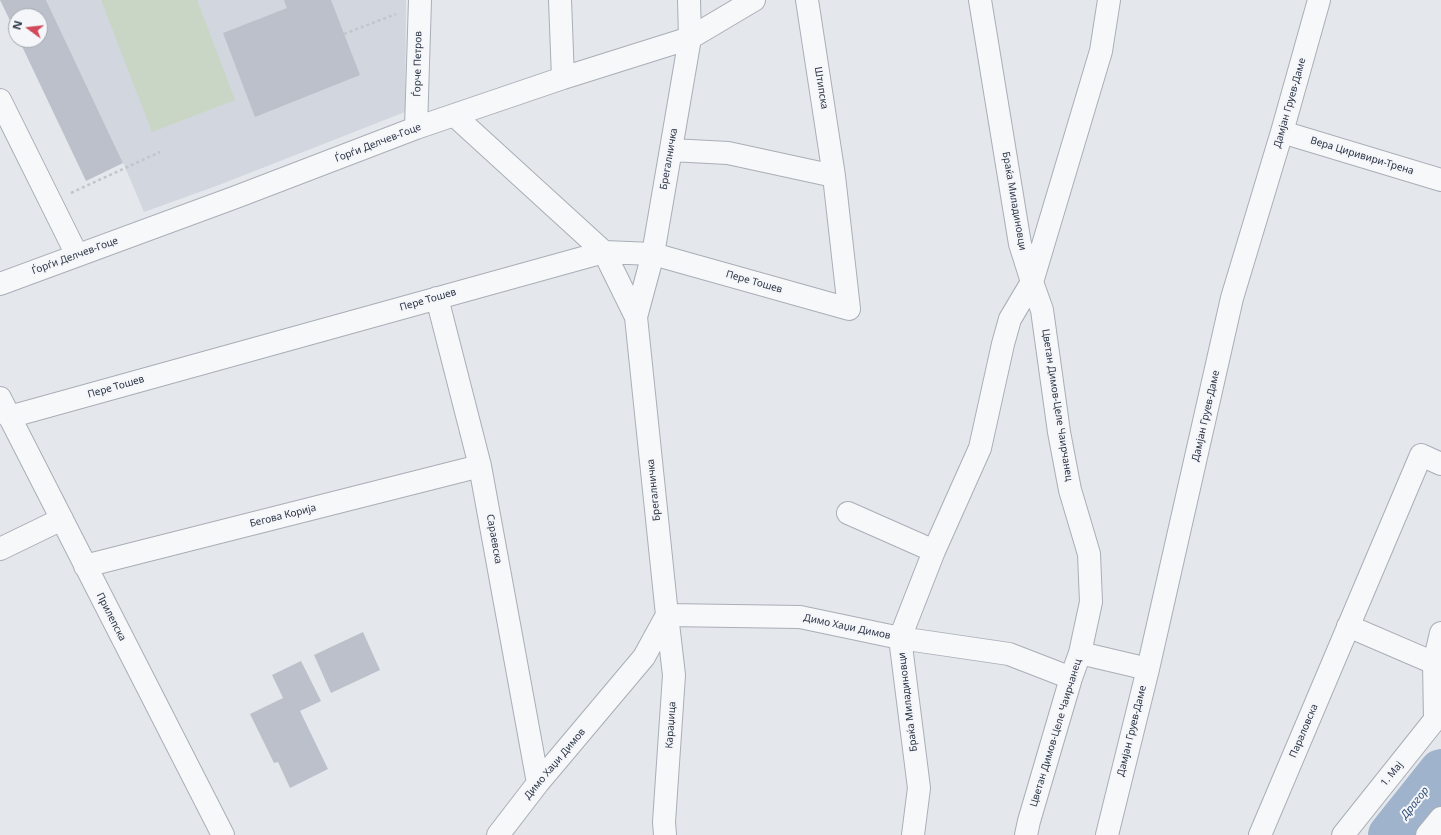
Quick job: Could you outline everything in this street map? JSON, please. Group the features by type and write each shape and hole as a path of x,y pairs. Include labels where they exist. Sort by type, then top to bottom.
{"street":[{"path":"560,0 563,78"},
{"name":"Брегалничка","path":"636,317 653,254 690,38 689,0"},
{"name":"Ѓорѓи Делчев-Гоце","path":"0,284 77,255 232,189 455,116 563,78 690,38 754,0"},
{"name":"Штипска","path":"807,0 834,176 849,309"},
{"name":"Браќа Миладиновци","path":"913,835 919,788 900,638 934,551 980,448 1002,344 1010,319 1032,282 1020,244 980,0"},
{"path":"1032,282 1101,51 1109,0"},
{"name":"Дамјан Груев-Даме","path":"1107,835 1148,669 1232,298 1282,132 1319,0"},
{"name":"Ѓорче Петров","path":"416,128 419,5"},
{"path":"0,100 77,255"},
{"name":"Брегалничка","path":"455,116 604,252 636,317 666,615"},
{"name":"Вера Циривири-Трена","path":"1282,132 1441,180"},
{"path":"671,150 728,153 834,176"},
{"name":"Пере Тошев","path":"5,407 437,298 604,252 653,254 849,309"},
{"name":"Цветан Димов-Целе Чаирчанец","path":"1026,835 1071,678 1080,653 1091,602 1089,554 1070,490 1059,432 1042,310 1032,282"},
{"name":"Сараевска","path":"437,298 480,466 538,783"},
{"name":"Прилепска","path":"5,407 223,835"},
{"name":"Параловска","path":"1260,835 1421,455 1441,464"},
{"name":"Бегова Корија","path":"85,566 480,466"},
{"path":"848,513 934,551"},
{"path":"0,549 62,519"},
{"name":"Димо Хаџи Димов","path":"498,835 538,783 644,657 666,615 800,616 900,638 1009,654 1071,678"},
{"name":"Караџица","path":"664,835 674,675 666,615"},
{"path":"1348,626 1438,664"},
{"path":"1438,716 1438,664 1441,633"},
{"path":"1080,653 1148,669"},
{"path":"644,657 674,675"},
{"name":"1. Мај","path":"1343,835 1438,716"},
{"path":"1427,835 1441,818"}],"path":[{"path":"344,34 419,5"},
{"path":"52,202 160,152"}],"shaded area":[{"path":"46,0 406,0 405,112 219,185 144,212 125,167"}],"green space":[{"path":"101,0 197,0 235,100 152,132"}],"building":[{"path":"0,0 46,0 123,163 86,181 23,48 48,48 48,8 8,8 8,16"},
{"path":"284,0 331,0 360,75 255,117 223,33 287,8"},
{"path":"363,632 380,670 331,693 314,655"},
{"path":"301,661 321,701 300,711 328,769 290,788 278,762 274,763 250,714 283,698 272,675"}],"waterway":[{"name":"Драгор","path":"1390,835 1441,771"}]}
